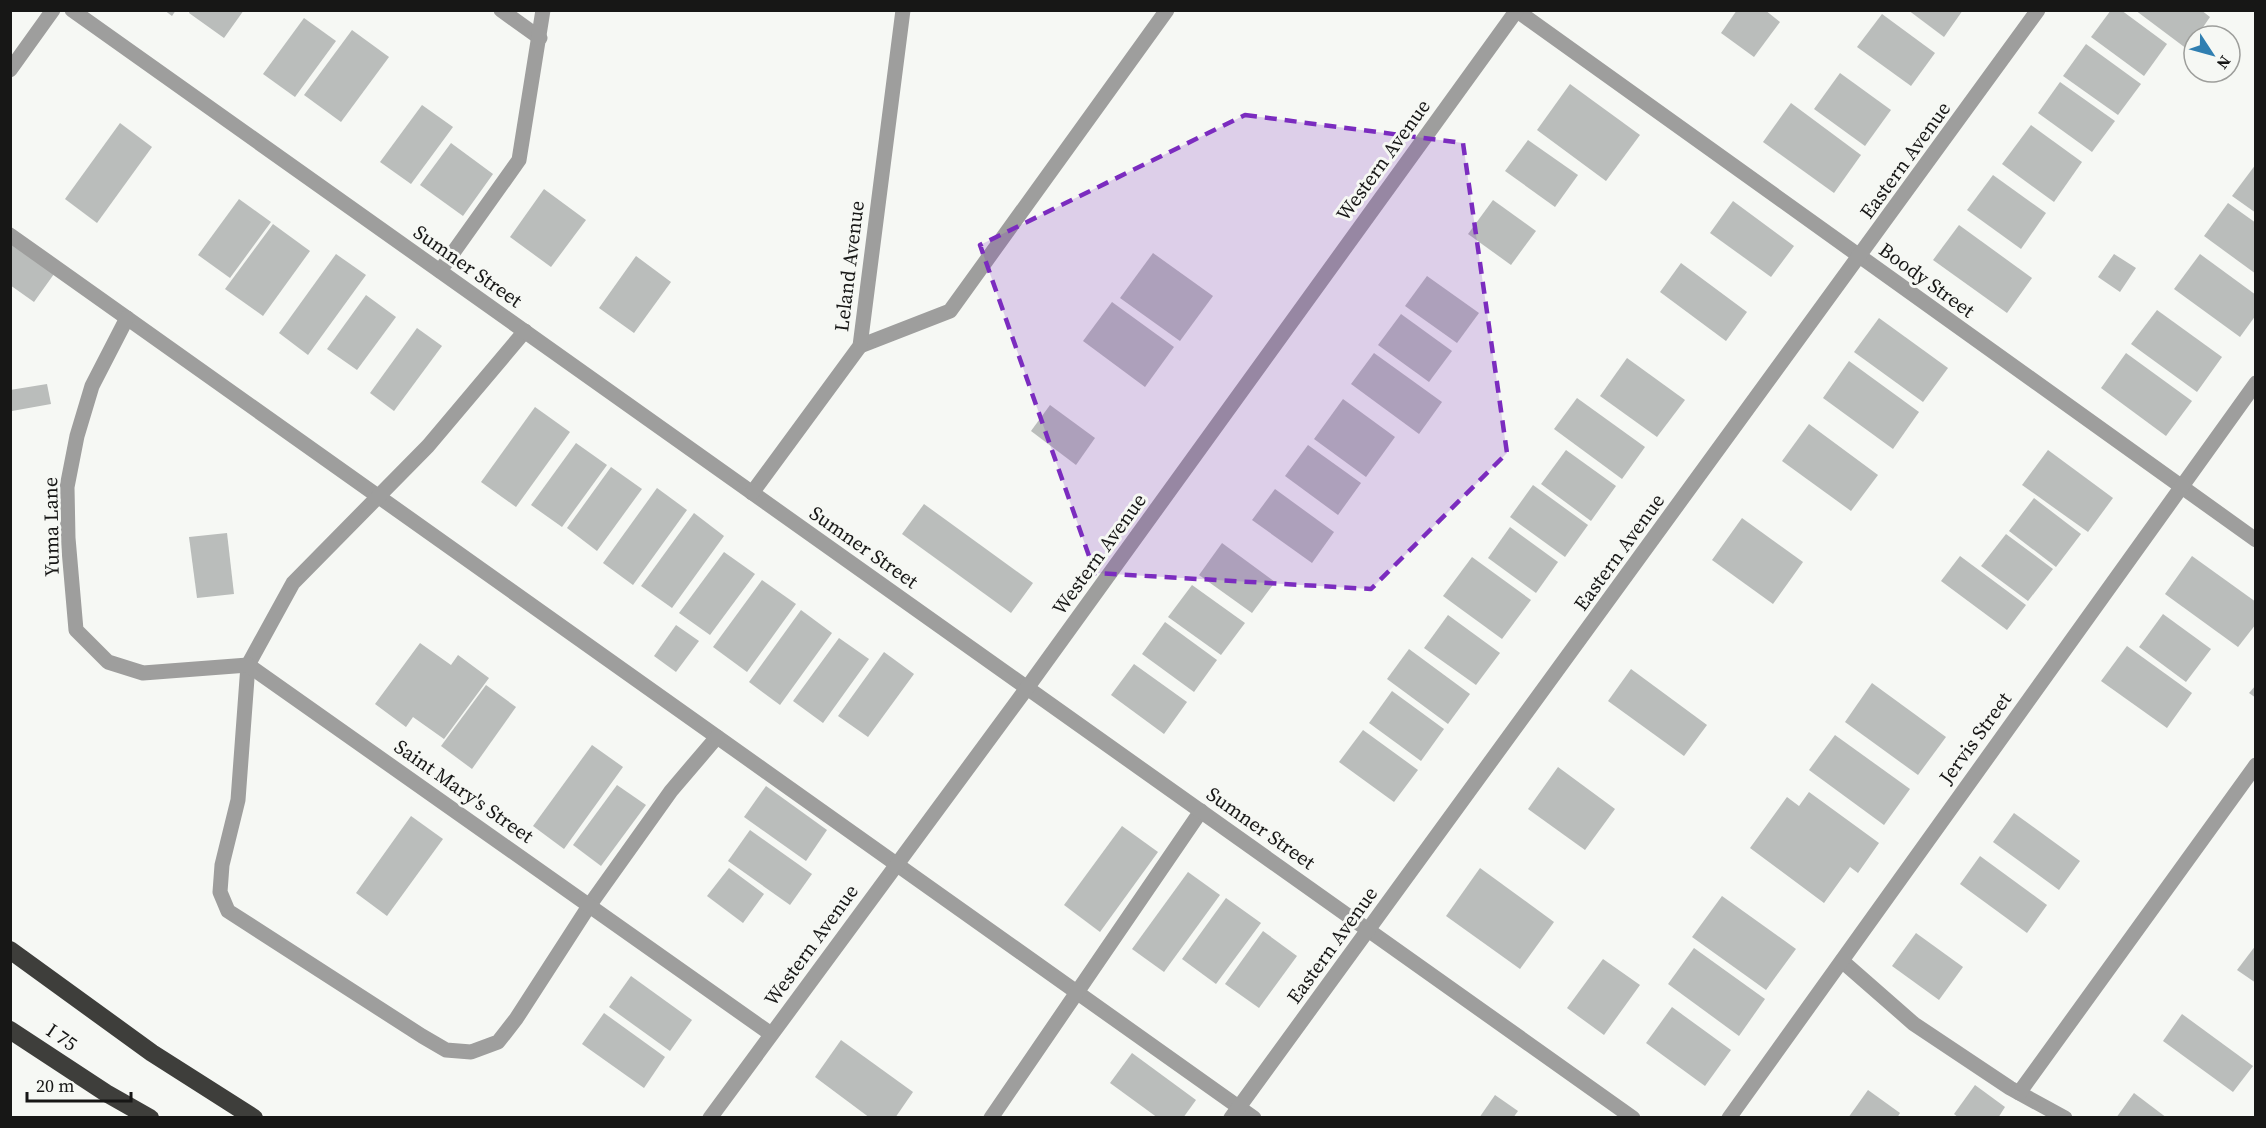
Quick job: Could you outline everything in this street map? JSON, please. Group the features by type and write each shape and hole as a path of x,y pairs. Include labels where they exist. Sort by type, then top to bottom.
{"highway":[{"path":"10,950 152,1053 254,1118"},
{"name":"I 75","path":"10,1030 106,1093 150,1118"}],"street":[{"path":"10,70 53,10"},
{"name":"Sumner Street","path":"72,10 1633,1118"},
{"path":"501,10 540,38"},
{"path":"440,272 519,160 543,10"},
{"name":"Leland Avenue","path":"752,493 860,346 903,10"},
{"path":"860,346 950,312 1167,10"},
{"name":"Eastern Avenue","path":"1235,1112 1860,258 2038,10"},
{"name":"Boody Street","path":"1516,11 2256,540"},
{"name":"Western Avenue","path":"710,1118 1027,688 1516,11"},
{"path":"10,235 1077,992 1235,1112 1254,1118"},
{"name":"Yuma Lane","path":"127,318 92,386 77,436 68,487 68,538 76,630 108,662 143,673 248,665"},
{"path":"525,332 428,446 293,583 248,665 238,800 222,865 219,892 228,911 446,1050 471,1052 498,1042 516,1019 589,906 671,791 717,736"},
{"name":"Jervis Street","path":"1729,1118 2256,383"},
{"name":"Saint Mary's Street","path":"248,665 771,1034"},
{"path":"2019,1093 2256,765"},
{"path":"991,1118 1201,811"},
{"path":"1842,961 1914,1024 1976,1067 2065,1118"}],"highlighted area":[{"path":"1245,115 1463,143 1507,453 1371,589 1095,573 980,245"}],"building":[{"path":"164,10 176,10 172,16"},
{"path":"190,10 244,10 224,38 189,13"},
{"path":"1737,10 1765,10 1780,22 1754,57 1721,33"},
{"path":"1908,10 1963,10 1944,37"},
{"path":"2111,10 2121,10 2167,44 2144,76 2091,37"},
{"path":"2135,10 2201,10 2210,17 2205,24 2182,24 2182,45"},
{"path":"1882,14 1935,53 1911,86 1857,47"},
{"path":"304,18 336,41 295,97 263,74"},
{"path":"352,30 389,57 341,122 304,95"},
{"path":"2086,44 2141,84 2118,115 2063,76"},
{"path":"1840,73 1891,110 1865,146 1814,109"},
{"path":"2060,82 2115,121 2092,152 2038,113"},
{"path":"1570,84 1640,135 1606,181 1537,130"},
{"path":"1791,103 1861,155 1834,193 1763,142"},
{"path":"422,105 453,127 411,184 380,162"},
{"path":"120,123 152,147 97,223 65,199"},
{"path":"2031,125 2082,162 2054,202 2002,164"},
{"path":"1528,140 1578,175 1555,207 1505,171"},
{"path":"451,143 493,174 463,216 420,185"},
{"path":"2256,164 2256,213 2232,196"},
{"path":"1993,175 2046,213 2021,249 1967,210"},
{"path":"544,189 586,220 551,267 510,237"},
{"path":"239,199 271,222 230,278 198,255"},
{"path":"1493,200 1536,231 1511,265 1468,234"},
{"path":"1733,201 1794,246 1771,277 1710,233"},
{"path":"2228,203 2256,223 2256,274 2204,236"},
{"path":"273,224 310,251 263,316 225,289"},
{"path":"1959,225 2032,278 2007,313 1933,260"},
{"path":"10,243 54,274 34,302 10,285"},
{"path":"1153,253 1213,296 1180,341 1120,298"},
{"path":"336,254 366,275 308,355 279,333"},
{"path":"2114,254 2136,268 2120,292 2098,277"},
{"path":"2200,254 2256,295 2256,315 2240,337 2174,289"},
{"path":"636,256 671,282 634,333 599,308"},
{"path":"1681,263 1747,312 1726,341 1660,292"},
{"path":"1427,276 1479,313 1457,343 1405,306"},
{"path":"366,295 396,317 357,370 327,349"},
{"path":"1112,302 1174,347 1145,387 1083,341"},
{"path":"2157,310 2222,357 2197,392 2131,344"},
{"path":"1401,314 1452,351 1429,382 1378,345"},
{"path":"1879,318 1948,368 1923,402 1854,352"},
{"path":"417,328 442,346 394,411 370,393"},
{"path":"1374,353 1442,402 1419,434 1351,384"},
{"path":"2126,353 2192,401 2166,436 2101,388"},
{"path":"1627,358 1685,400 1657,437 1600,396"},
{"path":"1849,361 1919,412 1893,449 1823,398"},
{"path":"47,384 51,404 12,411 10,390"},
{"path":"1577,398 1645,447 1622,479 1554,429"},
{"path":"1343,399 1395,437 1366,477 1314,439"},
{"path":"1050,405 1095,438 1076,465 1031,431"},
{"path":"535,407 570,432 516,507 481,482"},
{"path":"1809,424 1878,475 1851,511 1782,461"},
{"path":"576,443 607,465 562,527 531,505"},
{"path":"1308,445 1361,483 1338,515 1285,476"},
{"path":"1566,450 1616,486 1591,521 1541,484"},
{"path":"2048,450 2113,498 2088,532 2022,485"},
{"path":"611,467 642,489 597,551 567,528"},
{"path":"1533,485 1588,525 1565,557 1510,517"},
{"path":"657,488 687,510 633,585 603,563"},
{"path":"1275,489 1334,532 1312,563 1252,520"},
{"path":"2034,498 2081,534 2056,567 2009,531"},
{"path":"924,504 1033,583 1011,613 902,534"},
{"path":"694,513 724,536 672,608 641,586"},
{"path":"1742,518 1803,562 1773,604 1712,560"},
{"path":"1510,527 1558,562 1536,593 1488,558"},
{"path":"227,533 234,594 197,598 189,537"},
{"path":"2006,534 2053,569 2028,601 1981,566"},
{"path":"1222,543 1275,582 1252,613 1199,575"},
{"path":"724,552 755,574 710,635 679,613"},
{"path":"1960,556 2026,605 2007,630 1941,581"},
{"path":"2192,556 2256,602 2256,624 2238,647 2165,594"},
{"path":"1472,557 1531,600 1502,639 1443,596"},
{"path":"762,580 796,604 747,672 713,647"},
{"path":"1192,585 1245,623 1221,655 1168,617"},
{"path":"801,610 832,633 780,705 749,682"},
{"path":"2163,614 2211,649 2186,682 2139,647"},
{"path":"1448,615 1500,653 1476,685 1424,648"},
{"path":"1165,622 1217,660 1194,692 1142,654"},
{"path":"676,625 699,641 676,672 654,656"},
{"path":"839,638 869,659 823,723 793,701"},
{"path":"420,643 451,665 458,655 489,678 444,739 413,717 406,727 375,704"},
{"path":"2127,646 2192,693 2167,728 2101,681"},
{"path":"1409,649 1470,694 1448,724 1387,679"},
{"path":"884,652 914,674 868,737 838,716"},
{"path":"1134,664 1187,702 1164,734 1111,695"},
{"path":"1631,669 1707,725 1684,756 1608,701"},
{"path":"1872,683 1946,737 1918,775 1845,722"},
{"path":"486,685 516,707 472,769 441,746"},
{"path":"2256,685 2256,698 2249,693"},
{"path":"1392,691 1444,729 1421,761 1369,723"},
{"path":"1363,730 1418,770 1394,802 1339,762"},
{"path":"1835,735 1910,789 1884,825 1809,770"},
{"path":"592,745 623,767 564,849 533,826"},
{"path":"1558,767 1615,809 1585,850 1528,809"},
{"path":"617,785 646,805 601,866 573,845"},
{"path":"766,786 827,830 806,861 744,817"},
{"path":"1809,792 1879,843 1858,873 1850,867 1824,903 1750,848 1787,797 1799,806"},
{"path":"2014,813 2080,861 2059,890 1993,842"},
{"path":"411,816 443,839 387,916 356,893"},
{"path":"1122,826 1158,852 1100,932 1064,905"},
{"path":"750,830 812,874 790,905 728,861"},
{"path":"1980,856 2047,905 2027,933 1960,884"},
{"path":"729,868 764,894 743,923 707,896"},
{"path":"1480,868 1554,922 1520,969 1446,916"},
{"path":"1188,872 1220,895 1164,972 1132,949"},
{"path":"1722,896 1796,949 1766,990 1692,937"},
{"path":"1226,898 1261,923 1216,984 1182,959"},
{"path":"1263,931 1297,956 1259,1008 1225,984"},
{"path":"1916,933 1963,967 1939,1000 1892,966"},
{"path":"2256,945 2256,983 2237,970"},
{"path":"1694,948 1765,999 1739,1036 1668,984"},
{"path":"1603,959 1640,985 1604,1035 1567,1008"},
{"path":"631,976 692,1020 670,1051 609,1007"},
{"path":"1672,1007 1731,1050 1705,1086 1646,1043"},
{"path":"604,1013 665,1057 644,1088 582,1044"},
{"path":"2182,1014 2253,1066 2233,1092 2163,1041"},
{"path":"841,1040 913,1092 895,1118 870,1118 815,1077"},
{"path":"1132,1053 1196,1100 1183,1118 1158,1118 1110,1083"},
{"path":"1975,1085 2005,1107 1998,1118 1959,1118 1954,1114"},
{"path":"1868,1090 1900,1113 1897,1118 1848,1118"},
{"path":"2134,1093 2167,1118 2116,1118"},
{"path":"1495,1095 1518,1111 1513,1118 1479,1118"}]}
